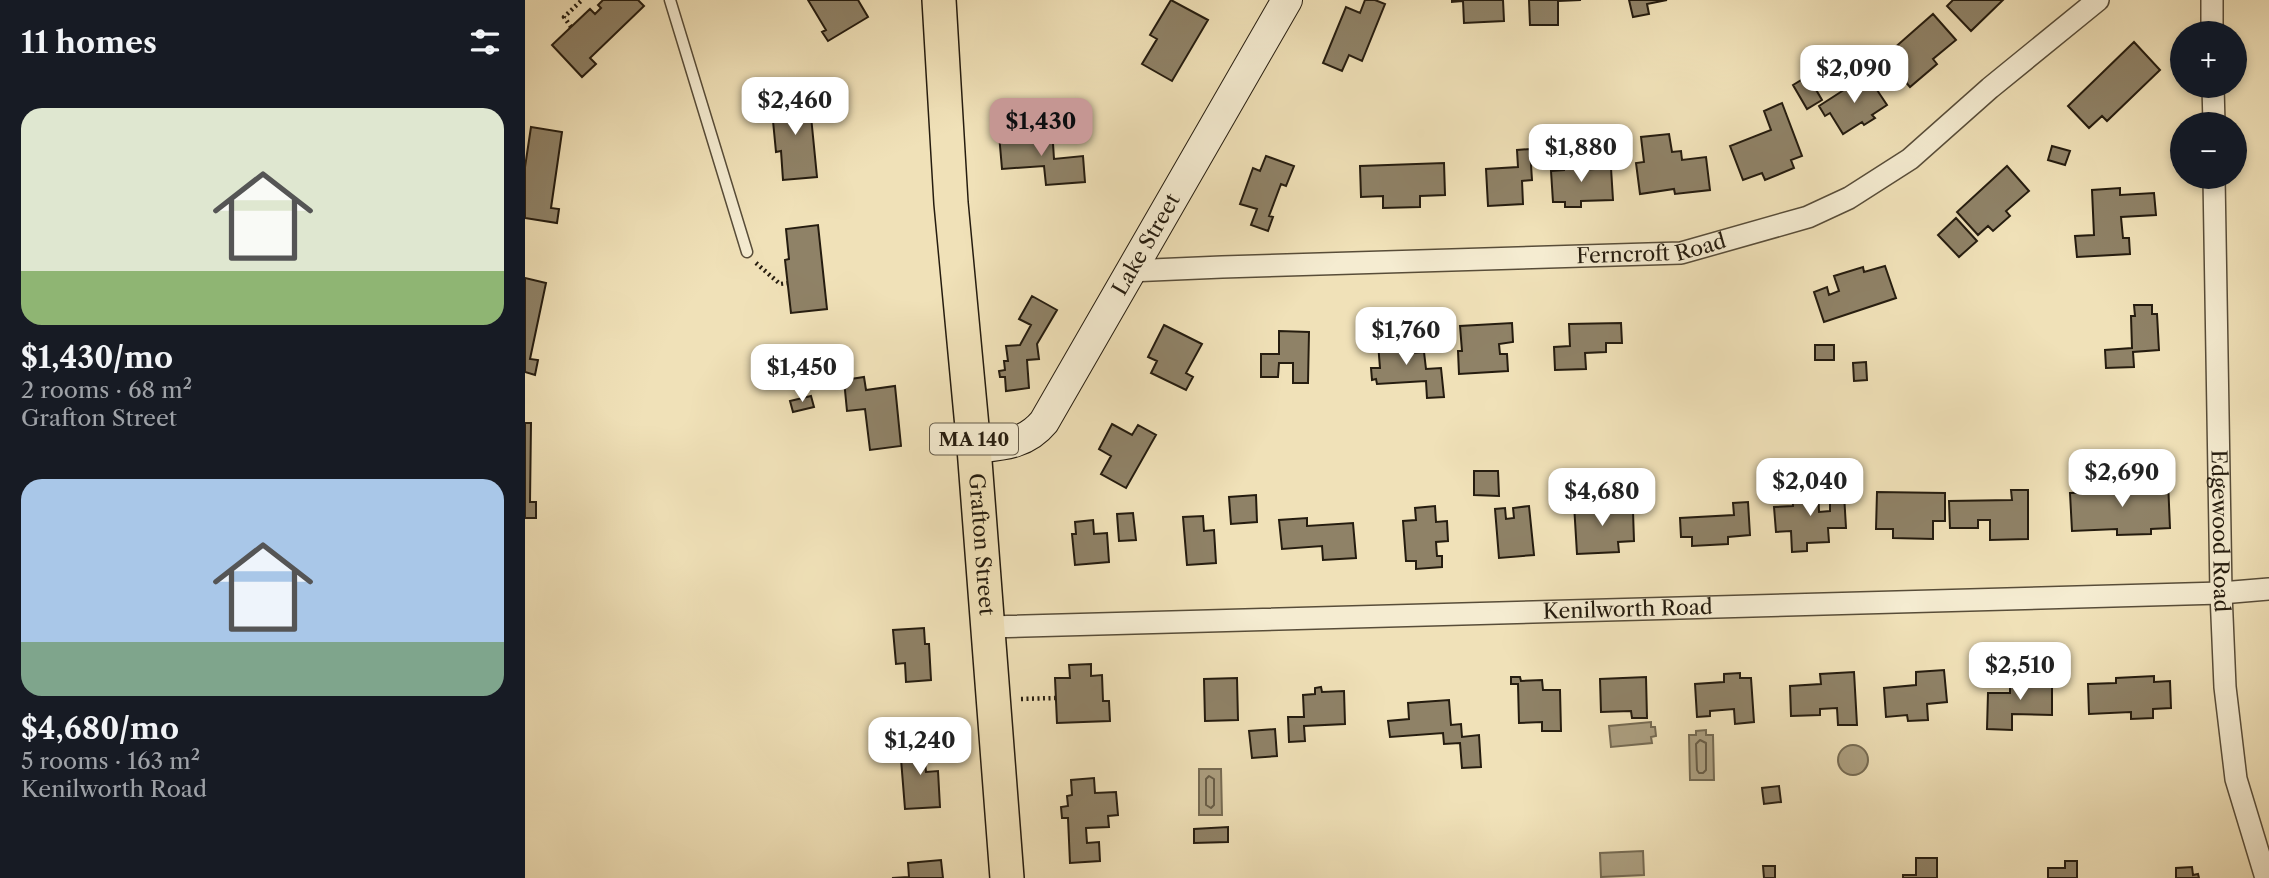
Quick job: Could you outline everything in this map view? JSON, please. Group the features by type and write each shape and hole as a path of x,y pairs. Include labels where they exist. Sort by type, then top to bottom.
{"main road":[{"name":"Grafton Street","path":"939,0 951,203 974,448 1007,878"}],"street":[{"name":"Lake Street","path":"974,448 1014,443 1029,437 1051,411 1287,0"},
{"name":"Ferncroft Road","path":"1129,271 1681,253 1808,217 1849,198 1910,159 1990,88 2098,0"},
{"path":"2212,0 2212,21"},
{"name":"Edgewood Road","path":"2214,189 2225,687 2236,779 2266,878"},
{"name":"Kenilworth Road","path":"988,627 2221,593 2269,589"}],"lane":[{"path":"670,0 747,252"}],"path":[{"path":"571,27 564,18 582,0"},
{"path":"747,252 780,284 788,283"},
{"path":"1018,699 1055,698"}],"water":[{"path":"1651,722 1656,736 1651,737 1652,743 1611,747 1609,726"},
{"path":"1706,730 1706,735 1713,735 1714,780 1690,780 1689,735"},
{"path":"1853,745 1863,750 1868,760 1863,770 1853,775 1843,770 1838,760 1843,750"},
{"path":"1199,769 1221,769 1222,815 1199,815"},
{"path":"1643,851 1644,875 1601,877 1600,853"}],"building":[{"path":"603,0 638,0 644,6 590,58 596,64 582,77 552,45 590,9 595,14 601,8 598,5"},
{"path":"808,0 858,0 868,17 828,41 822,32 826,30"},
{"path":"1171,0 1208,20 1172,81 1142,64 1157,39 1150,35"},
{"path":"1365,0 1385,4 1362,61 1349,55 1342,71 1323,63 1346,7 1360,13"},
{"path":"1452,0 1503,0 1504,21 1464,23 1463,1"},
{"path":"1529,0 1581,0 1558,1 1558,25 1530,25"},
{"path":"1629,0 1667,0 1647,4 1649,14 1633,17"},
{"path":"1953,0 2003,0 1971,31 1947,6"},
{"path":"1933,14 1956,40 1933,59 1937,64 1910,87 1884,57"},
{"path":"2134,42 2160,70 2107,121 2102,116 2089,128 2068,106"},
{"path":"1867,75 1887,105 1872,115 1875,118 1864,125 1862,122 1843,134 1830,113 1825,116 1819,106"},
{"path":"1808,76 1822,100 1807,109 1793,85"},
{"path":"809,96 817,177 783,180 781,151 776,152 771,100"},
{"path":"1782,103 1802,156 1791,160 1794,168 1765,180 1762,173 1743,180 1730,146 1771,130 1764,111"},
{"path":"531,127 562,132 551,208 559,209 557,223 525,218 525,167"},
{"path":"1052,128 1054,159 1083,156 1085,182 1046,185 1044,166 1002,169 999,134 1004,134 1005,140 1032,137 1031,130"},
{"path":"1669,134 1672,152 1681,151 1682,160 1706,157 1710,190 1675,194 1674,189 1640,194 1636,163 1644,162 1641,137"},
{"path":"2052,146 2070,151 2065,165 2048,160"},
{"path":"1530,149 1532,180 1522,181 1523,204 1488,206 1486,169 1518,167 1517,150"},
{"path":"1579,155 1580,170 1611,168 1613,200 1581,201 1581,207 1565,207 1565,202 1553,202 1551,171 1564,170 1564,156"},
{"path":"1266,156 1294,166 1286,186 1281,184 1269,216 1273,217 1268,231 1251,225 1257,209 1240,204 1253,168 1260,171"},
{"path":"1444,163 1445,195 1420,196 1420,207 1383,208 1383,196 1361,197 1360,166"},
{"path":"2007,166 2029,191 2006,211 2010,216 1993,231 1988,226 1978,235 1957,212"},
{"path":"2120,188 2120,195 2154,193 2156,215 2121,217 2123,238 2129,238 2130,254 2077,257 2075,236 2094,235 2092,190"},
{"path":"1956,218 1977,241 1959,257 1938,235"},
{"path":"818,225 827,309 791,313 785,260 789,259 786,229"},
{"path":"1885,266 1896,298 1824,322 1814,292 1827,287 1829,295 1839,291 1834,276 1863,267 1864,272"},
{"path":"525,278 546,283 530,359 538,360 535,375 525,372"},
{"path":"1032,296 1057,310 1037,344 1039,359 1027,360 1029,388 1006,391 1005,377 1000,377 999,371 1005,370 1004,361 1008,361 1006,346 1020,345 1031,325 1019,319"},
{"path":"2134,305 2152,305 2152,314 2157,314 2159,350 2133,352 2134,367 2106,368 2105,350 2132,348 2131,316 2135,316"},
{"path":"1512,323 1513,342 1499,344 1500,354 1507,354 1508,371 1459,374 1458,351 1462,351 1460,326"},
{"path":"1621,323 1622,343 1606,343 1606,352 1585,353 1586,369 1555,370 1554,347 1570,346 1569,324"},
{"path":"1164,325 1202,344 1186,373 1193,377 1186,390 1151,373 1157,361 1148,357"},
{"path":"1279,331 1309,332 1308,383 1293,383 1293,363 1279,363 1278,377 1261,377 1261,354 1279,354"},
{"path":"1399,335 1400,342 1409,341 1411,353 1424,352 1426,369 1441,368 1444,397 1427,398 1426,381 1377,384 1376,379 1372,380 1371,368 1380,368 1378,343 1386,342 1385,336"},
{"path":"1815,345 1834,345 1834,360 1815,360"},
{"path":"1866,362 1867,380 1854,381 1853,363"},
{"path":"864,377 866,390 895,386 901,446 870,450 865,409 847,411 844,380"},
{"path":"811,396 814,407 793,412 790,401"},
{"path":"525,423 531,423 530,502 536,502 536,518 525,518"},
{"path":"1112,424 1132,435 1138,425 1156,435 1126,488 1101,474 1111,456 1099,449"},
{"path":"1474,471 1498,471 1499,496 1474,495"},
{"path":"2131,480 2132,493 2149,492 2149,481 2168,481 2170,528 2151,529 2151,534 2117,535 2117,529 2072,531 2070,493 2111,492 2110,481"},
{"path":"1818,487 1819,512 1830,511 1830,495 1844,494 1846,528 1828,528 1829,542 1807,543 1807,551 1792,552 1791,531 1776,532 1774,507 1793,506 1792,488"},
{"path":"2011,490 2028,490 2028,539 1990,540 1990,520 1978,520 1978,528 1950,528 1949,501 2012,500"},
{"path":"1877,492 1945,493 1945,521 1933,521 1933,539 1893,538 1893,529 1876,529"},
{"path":"1256,495 1257,522 1231,524 1229,497"},
{"path":"1616,502 1616,511 1633,511 1634,541 1618,542 1619,552 1577,554 1574,504"},
{"path":"1748,502 1750,535 1728,537 1728,544 1692,546 1692,537 1681,537 1680,518 1734,515 1733,503"},
{"path":"1435,506 1436,522 1447,521 1448,541 1436,542 1437,556 1442,556 1442,567 1416,569 1416,561 1406,561 1403,521 1416,520 1415,508"},
{"path":"1529,506 1534,555 1499,558 1495,509 1505,508 1506,519 1514,518 1513,508"},
{"path":"1133,513 1136,540 1119,541 1117,514"},
{"path":"1203,516 1204,531 1214,530 1216,563 1187,565 1183,517"},
{"path":"1307,518 1307,526 1353,523 1356,558 1323,560 1322,546 1282,549 1279,520"},
{"path":"1093,520 1094,534 1107,533 1109,562 1075,565 1072,534 1076,534 1075,522"},
{"path":"924,628 925,644 929,644 931,680 906,682 905,663 896,664 893,630"},
{"path":"1091,664 1091,676 1102,675 1103,701 1109,701 1110,721 1057,723 1055,678 1070,678 1069,665"},
{"path":"1944,670 1947,702 1927,704 1928,720 1908,721 1907,715 1886,717 1884,688 1916,685 1916,672"},
{"path":"1854,672 1857,725 1838,725 1837,708 1820,709 1820,715 1791,716 1790,686 1821,684 1820,674"},
{"path":"1740,673 1740,678 1751,678 1754,722 1735,724 1734,709 1710,711 1710,716 1697,717 1695,684 1724,682 1724,674"},
{"path":"2154,676 2154,682 2170,681 2171,708 2153,709 2153,718 2131,719 2131,712 2089,714 2088,684 2116,683 2116,678"},
{"path":"1511,677 1520,677 1521,681 1542,680 1543,690 1560,690 1561,731 1542,731 1542,722 1519,723 1518,684 1511,684"},
{"path":"1646,677 1647,718 1632,718 1631,711 1601,712 1600,679"},
{"path":"1237,678 1238,720 1205,721 1204,679"},
{"path":"2010,679 2052,679 2052,715 2012,714 2012,730 1987,729 1988,693 2010,693"},
{"path":"1321,687 1322,692 1344,691 1345,724 1304,726 1305,741 1289,742 1288,717 1304,717 1303,695 1315,694 1315,688"},
{"path":"1449,700 1451,725 1461,724 1462,737 1479,735 1481,767 1462,768 1460,743 1444,744 1443,733 1390,737 1388,721 1409,719 1408,703"},
{"path":"1275,729 1277,756 1252,758 1249,731"},
{"path":"936,742 937,761 925,761 926,772 938,771 940,807 905,809 901,759 908,759 907,744"},
{"path":"1094,778 1095,793 1116,792 1118,815 1108,816 1109,827 1086,828 1087,843 1099,842 1100,861 1070,863 1068,818 1062,818 1061,807 1068,806 1067,796 1072,795 1071,780"},
{"path":"1779,786 1781,802 1764,804 1762,788"},
{"path":"1228,827 1228,842 1194,843 1194,829"},
{"path":"1916,858 1937,858 1937,878 1903,878 1903,875 1916,875"},
{"path":"941,860 943,878 892,878 909,877 908,863"},
{"path":"2065,861 2077,861 2077,878 2048,878 2048,868 2065,868"},
{"path":"1763,866 1775,866 1775,878 1764,878"},
{"path":"2192,867 2193,875 2198,874 2199,878 2176,878 2176,868"}]}
